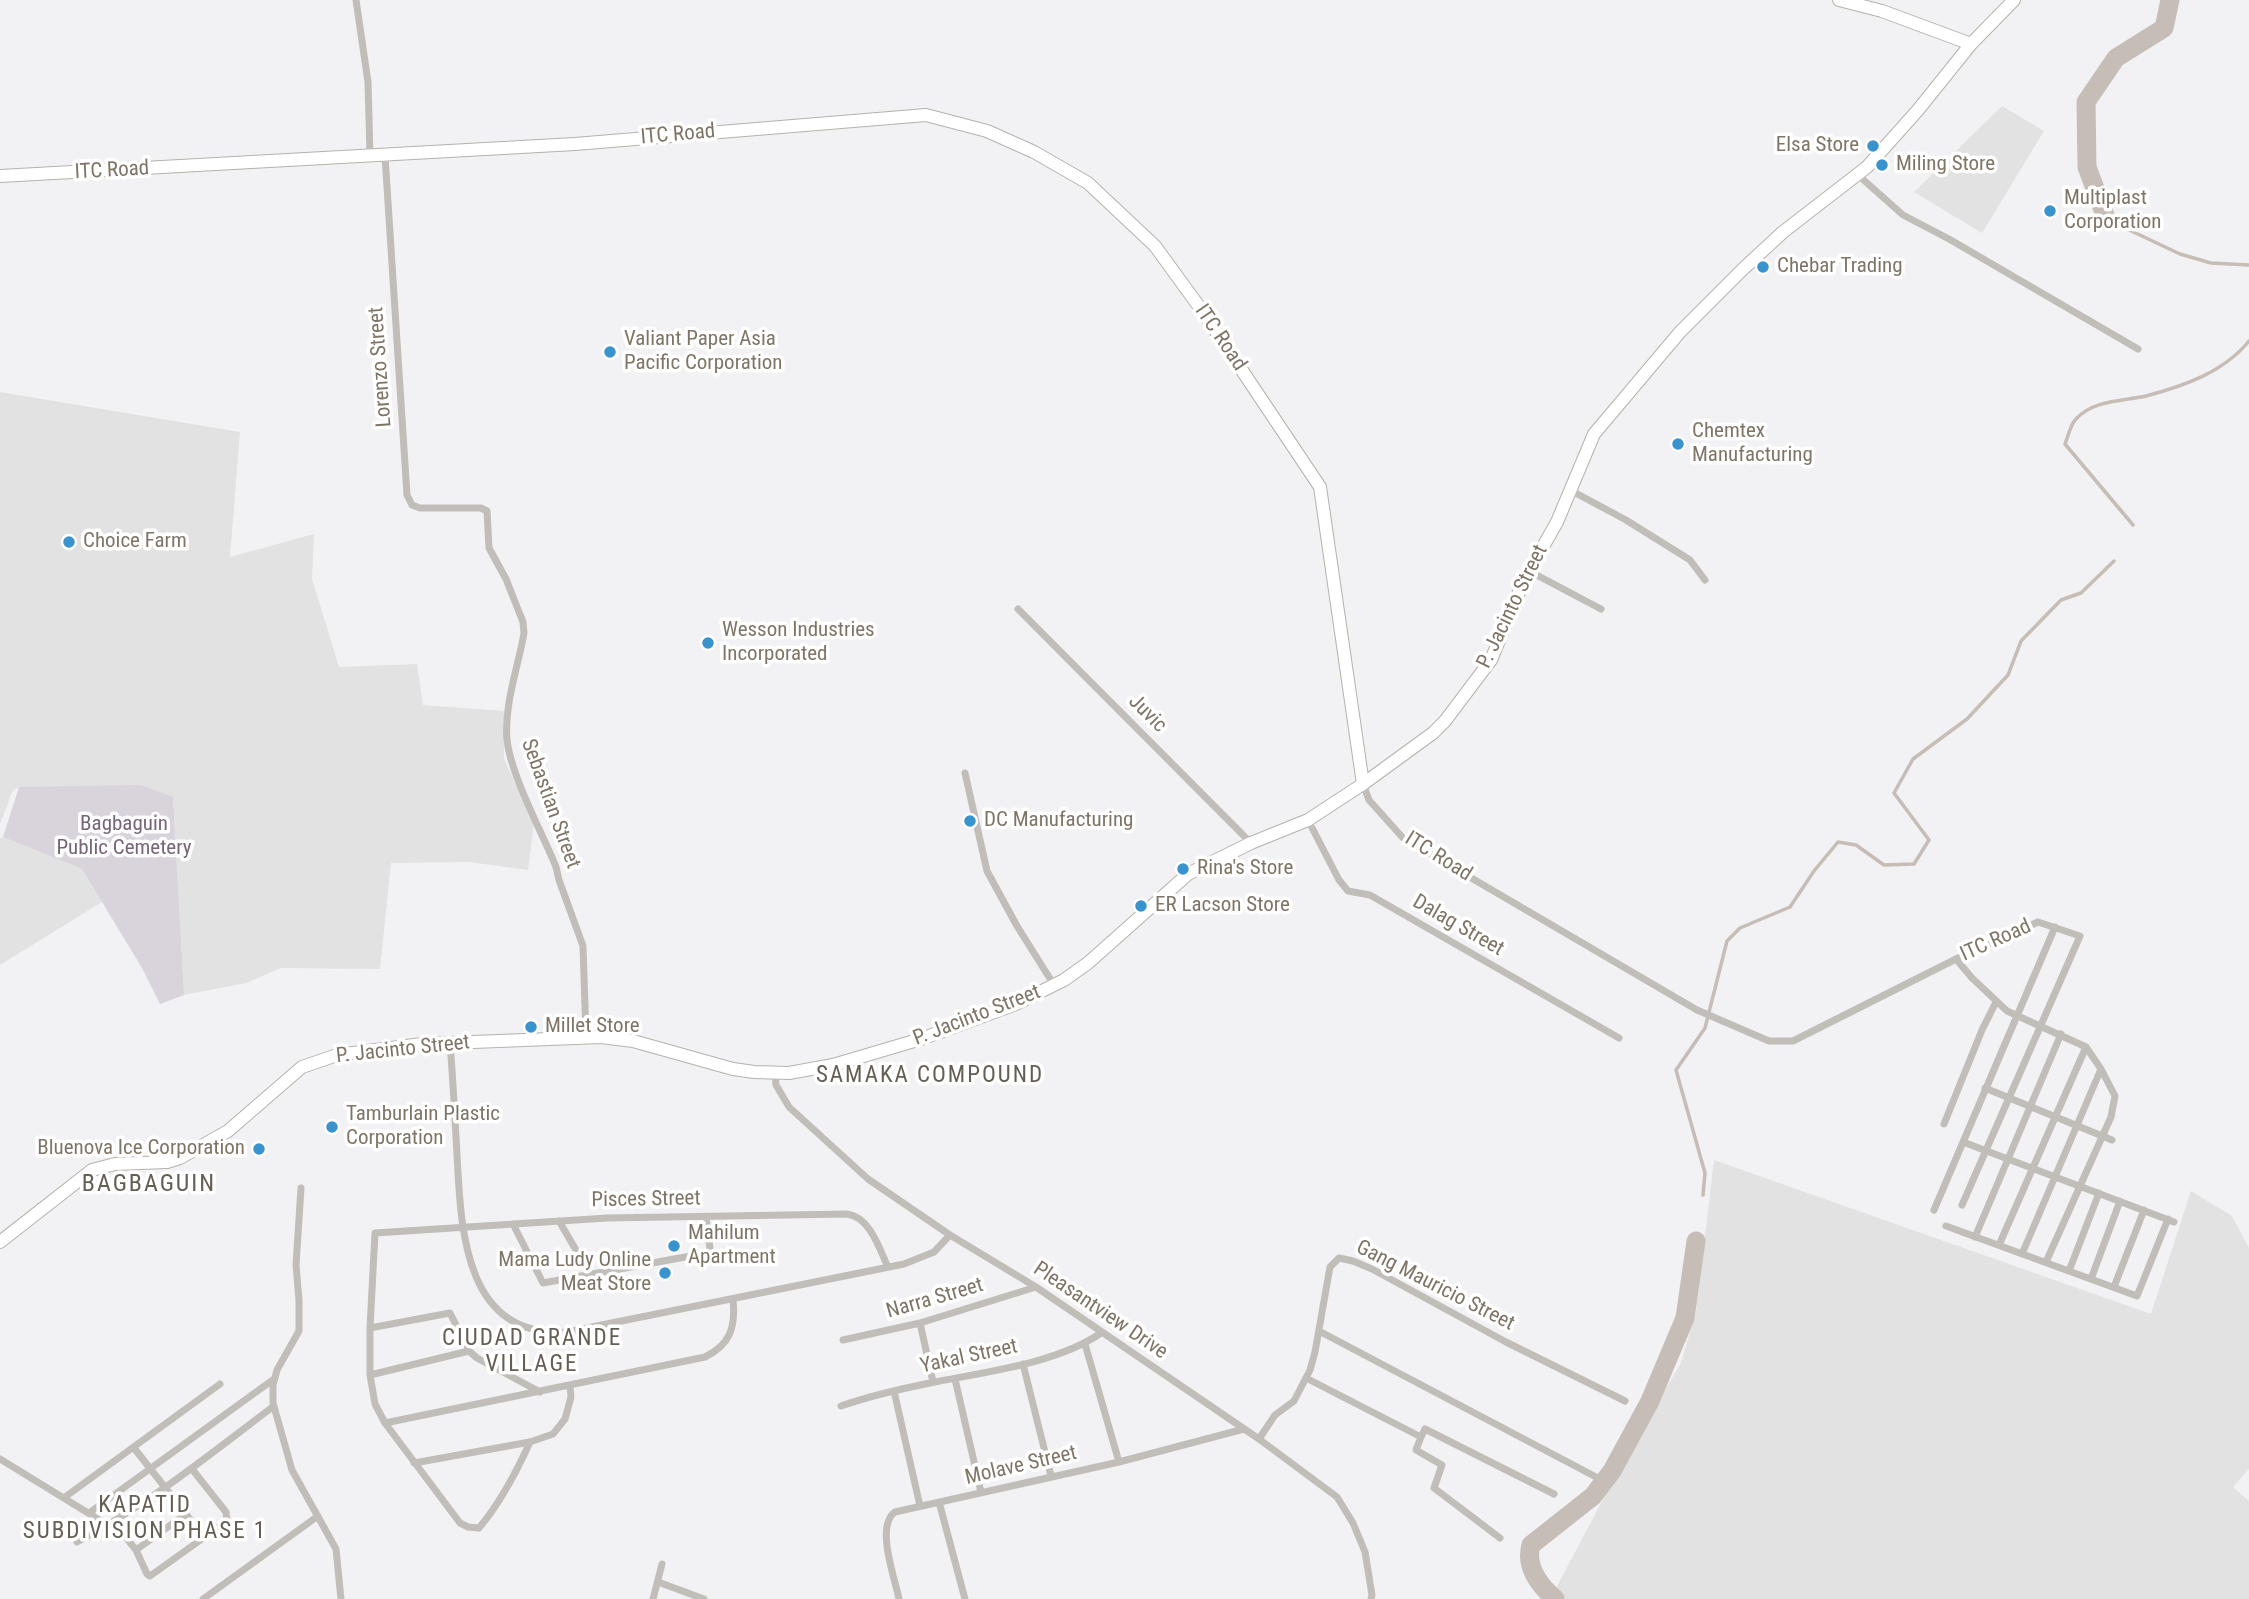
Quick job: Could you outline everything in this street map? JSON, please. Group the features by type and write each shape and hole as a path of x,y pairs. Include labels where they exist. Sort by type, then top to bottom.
{"street":[{"path":"356,0 368,82 370,157"},
{"path":"1839,0 1882,11 1971,44"},
{"name":"P. Jacinto Street","path":"0,1242 92,1170 114,1164 167,1163 213,1141 309,1064 361,1051 450,1043 586,1037 633,1041 733,1069 775,1074 833,1065 921,1039 1016,1004 1054,985 1088,963 1188,874 1251,843 1308,820 1363,784 1433,733 1445,721 1491,660 1529,571 1557,522 1594,434 1680,331 1783,232 1858,175 1918,110 1971,44 2014,0"},
{"name":"ITC Road","path":"0,176 575,144 926,115 987,131 1034,152 1088,183 1155,246 1203,312 1320,487 1363,784 1369,800 1403,838 1697,1010 1769,1041 1793,1041 1956,959 2038,922 2080,936 2041,1025"},
{"name":"Lorenzo Street","path":"386,156 407,495 412,505 420,508 481,508"},
{"path":"1858,175 1903,215 2138,349"},
{"path":"1569,490 1626,520 1690,560 1705,579"},
{"name":"Sebastian Street","path":"481,508 488,514 489,548 506,579 523,622 524,633 508,711 507,737 510,758 556,867 583,946 586,1037"},
{"path":"1529,571 1601,608"},
{"name":"Juvic","path":"1018,609 1251,843"},
{"path":"965,773 987,871 1054,985"},
{"name":"Dalag Street","path":"1308,820 1339,880 1348,891 1370,895 1619,1038"},
{"path":"1934,1210 2055,927"},
{"path":"1956,959 1996,1002 2016,1015 2086,1047 2115,1096 2111,1116 2046,1262"},
{"path":"1944,1124 1996,1002"},
{"path":"1962,1205 2041,1025"},
{"path":"1975,1237 2061,1034"},
{"path":"450,1043 464,1242 475,1274 492,1304 517,1326 535,1332 567,1332 733,1300 888,1267 927,1256 941,1247 950,1235"},
{"path":"1999,1245 2086,1047"},
{"path":"2022,1254 2101,1069"},
{"name":"Pleasantview Drive","path":"775,1074 781,1096 798,1117 868,1180 950,1235 1037,1287 1259,1439 1337,1497 1353,1523 1365,1552 1371,1599"},
{"path":"1985,1088 2112,1140"},
{"path":"1946,1226 2137,1296 2171,1221 1963,1142"},
{"path":"301,1188 296,1265 299,1331 285,1353 272,1394 292,1470 337,1549 341,1599"},
{"path":"2069,1271 2099,1193"},
{"path":"2091,1279 2120,1201"},
{"path":"2114,1287 2144,1210"},
{"name":"Pisces Street","path":"370,1328 375,1233 607,1218 853,1215 865,1223 888,1267"},
{"path":"513,1224 543,1283 707,1253 710,1249 705,1217"},
{"path":"559,1221 590,1274"},
{"name":"Gang Mauricio Street","path":"1259,1439 1275,1415 1294,1401 1306,1378 1315,1352 1330,1267 1339,1258 1371,1269 1506,1342 1625,1401"},
{"name":"Narra Street","path":"843,1340 920,1323 1037,1287"},
{"path":"386,1423 570,1387 714,1353 731,1335 734,1325 733,1300"},
{"path":"530,1443 505,1495 479,1528 460,1523 414,1463 375,1404 370,1375 370,1328 450,1313 469,1350 492,1368 541,1392"},
{"path":"920,1323 933,1382"},
{"path":"1319,1331 1596,1477"},
{"name":"Yakal Street","path":"841,1406 933,1382 1023,1364 1085,1344 1101,1333"},
{"path":"1085,1344 1119,1462"},
{"path":"370,1375 469,1350"},
{"path":"1023,1364 1051,1476"},
{"path":"89,1513 275,1378"},
{"path":"1306,1378 1421,1437"},
{"path":"955,1379 981,1492"},
{"path":"65,1497 220,1384"},
{"path":"414,1463 530,1443 553,1434 569,1408 570,1387"},
{"path":"894,1391 920,1506"},
{"path":"77,1542 110,1525 274,1406"},
{"name":"Molave Street","path":"899,1599 885,1533 887,1522 895,1512 1119,1462 1244,1429"},
{"path":"1500,1538 1434,1489 1442,1466 1416,1450 1425,1429 1554,1494"},
{"path":"134,1448 204,1536"},
{"path":"0,1459 127,1538 148,1574 152,1576 227,1521 228,1517 192,1468"},
{"path":"939,1502 965,1599"},
{"path":"136,1550 186,1514"},
{"path":"203,1599 317,1516"},
{"path":"653,1599 662,1564"},
{"path":"657,1582 704,1599"}],"shaded area":[{"name":"Multiplast Corporation","path":"2002,106 2044,131 1982,233 1914,192"},
{"path":"0,392 240,432 230,557 314,534 312,579 339,667 417,664 423,705 504,711 504,759 534,822 528,870 469,862 391,863 380,969 281,968 246,983 184,995 173,797 19,787 13,790 0,824"},
{"path":"0,838 82,869 102,902 0,965"},
{"path":"1714,1160 2151,1314 2191,1191 2232,1216 2249,1248 2249,1469 2233,1487 2249,1501 2249,1599 1564,1599 1554,1592 1627,1454 1681,1363 1696,1312"}],"green space":[{"name":"Bagbaguin Public Cemetery","path":"141,785 173,797 184,995 160,1004 142,968 82,869 3,837 19,787"}],"waterway":[{"path":"2106,218 2087,167 2086,102 2116,58 2164,28 2170,0"},
{"path":"2125,228 2180,254 2211,263 2249,265"},
{"path":"2133,525 2065,444 2074,422 2091,408 2175,388 2202,376 2228,361 2249,341"},
{"path":"1703,1195 1705,1173 1676,1070 1705,1028 1727,941 1740,928 1790,907 1838,842 1856,845 1884,865 1914,864 1929,840 1894,793 1913,759 1967,719 2008,675 2021,641 2061,600 2081,593 2114,561"},
{"path":"1555,1599 1535,1575 1530,1560 1531,1545 1593,1496 1612,1471 1650,1401 1685,1318 1696,1241"}],"place":[{"name":"Elsa Store","path":"1873,146"},
{"name":"Miling Store","path":"1882,165"},
{"name":"Multiplast Corporation","path":"2050,211"},
{"name":"Chebar Trading","path":"1763,267"},
{"name":"Valiant Paper Asia Pacific Corporation","path":"610,352"},
{"name":"Chemtex Manufacturing","path":"1678,444"},
{"name":"Choice Farm","path":"69,542"},
{"name":"Wesson Industries Incorporated","path":"708,643"},
{"name":"DC Manufacturing","path":"970,821"},
{"name":"Rina's Store","path":"1183,869"},
{"name":"ER Lacson Store","path":"1141,906"},
{"name":"Millet Store","path":"531,1027"},
{"name":"Tamburlain Plastic Corporation","path":"332,1127"},
{"name":"Bluenova Ice Corporation","path":"259,1149"},
{"name":"Mahilum Apartment","path":"674,1246"},
{"name":"Mama Ludy Online Meat Store","path":"665,1273"}],"district":[{"name":"SAMAKA COMPOUND","path":"930,1076"},
{"name":"BAGBAGUIN","path":"149,1185"},
{"name":"CIUDAD GRANDE VILLAGE","path":"532,1352"},
{"name":"KAPATID SUBDIVISION PHASE 1","path":"145,1519"}]}
